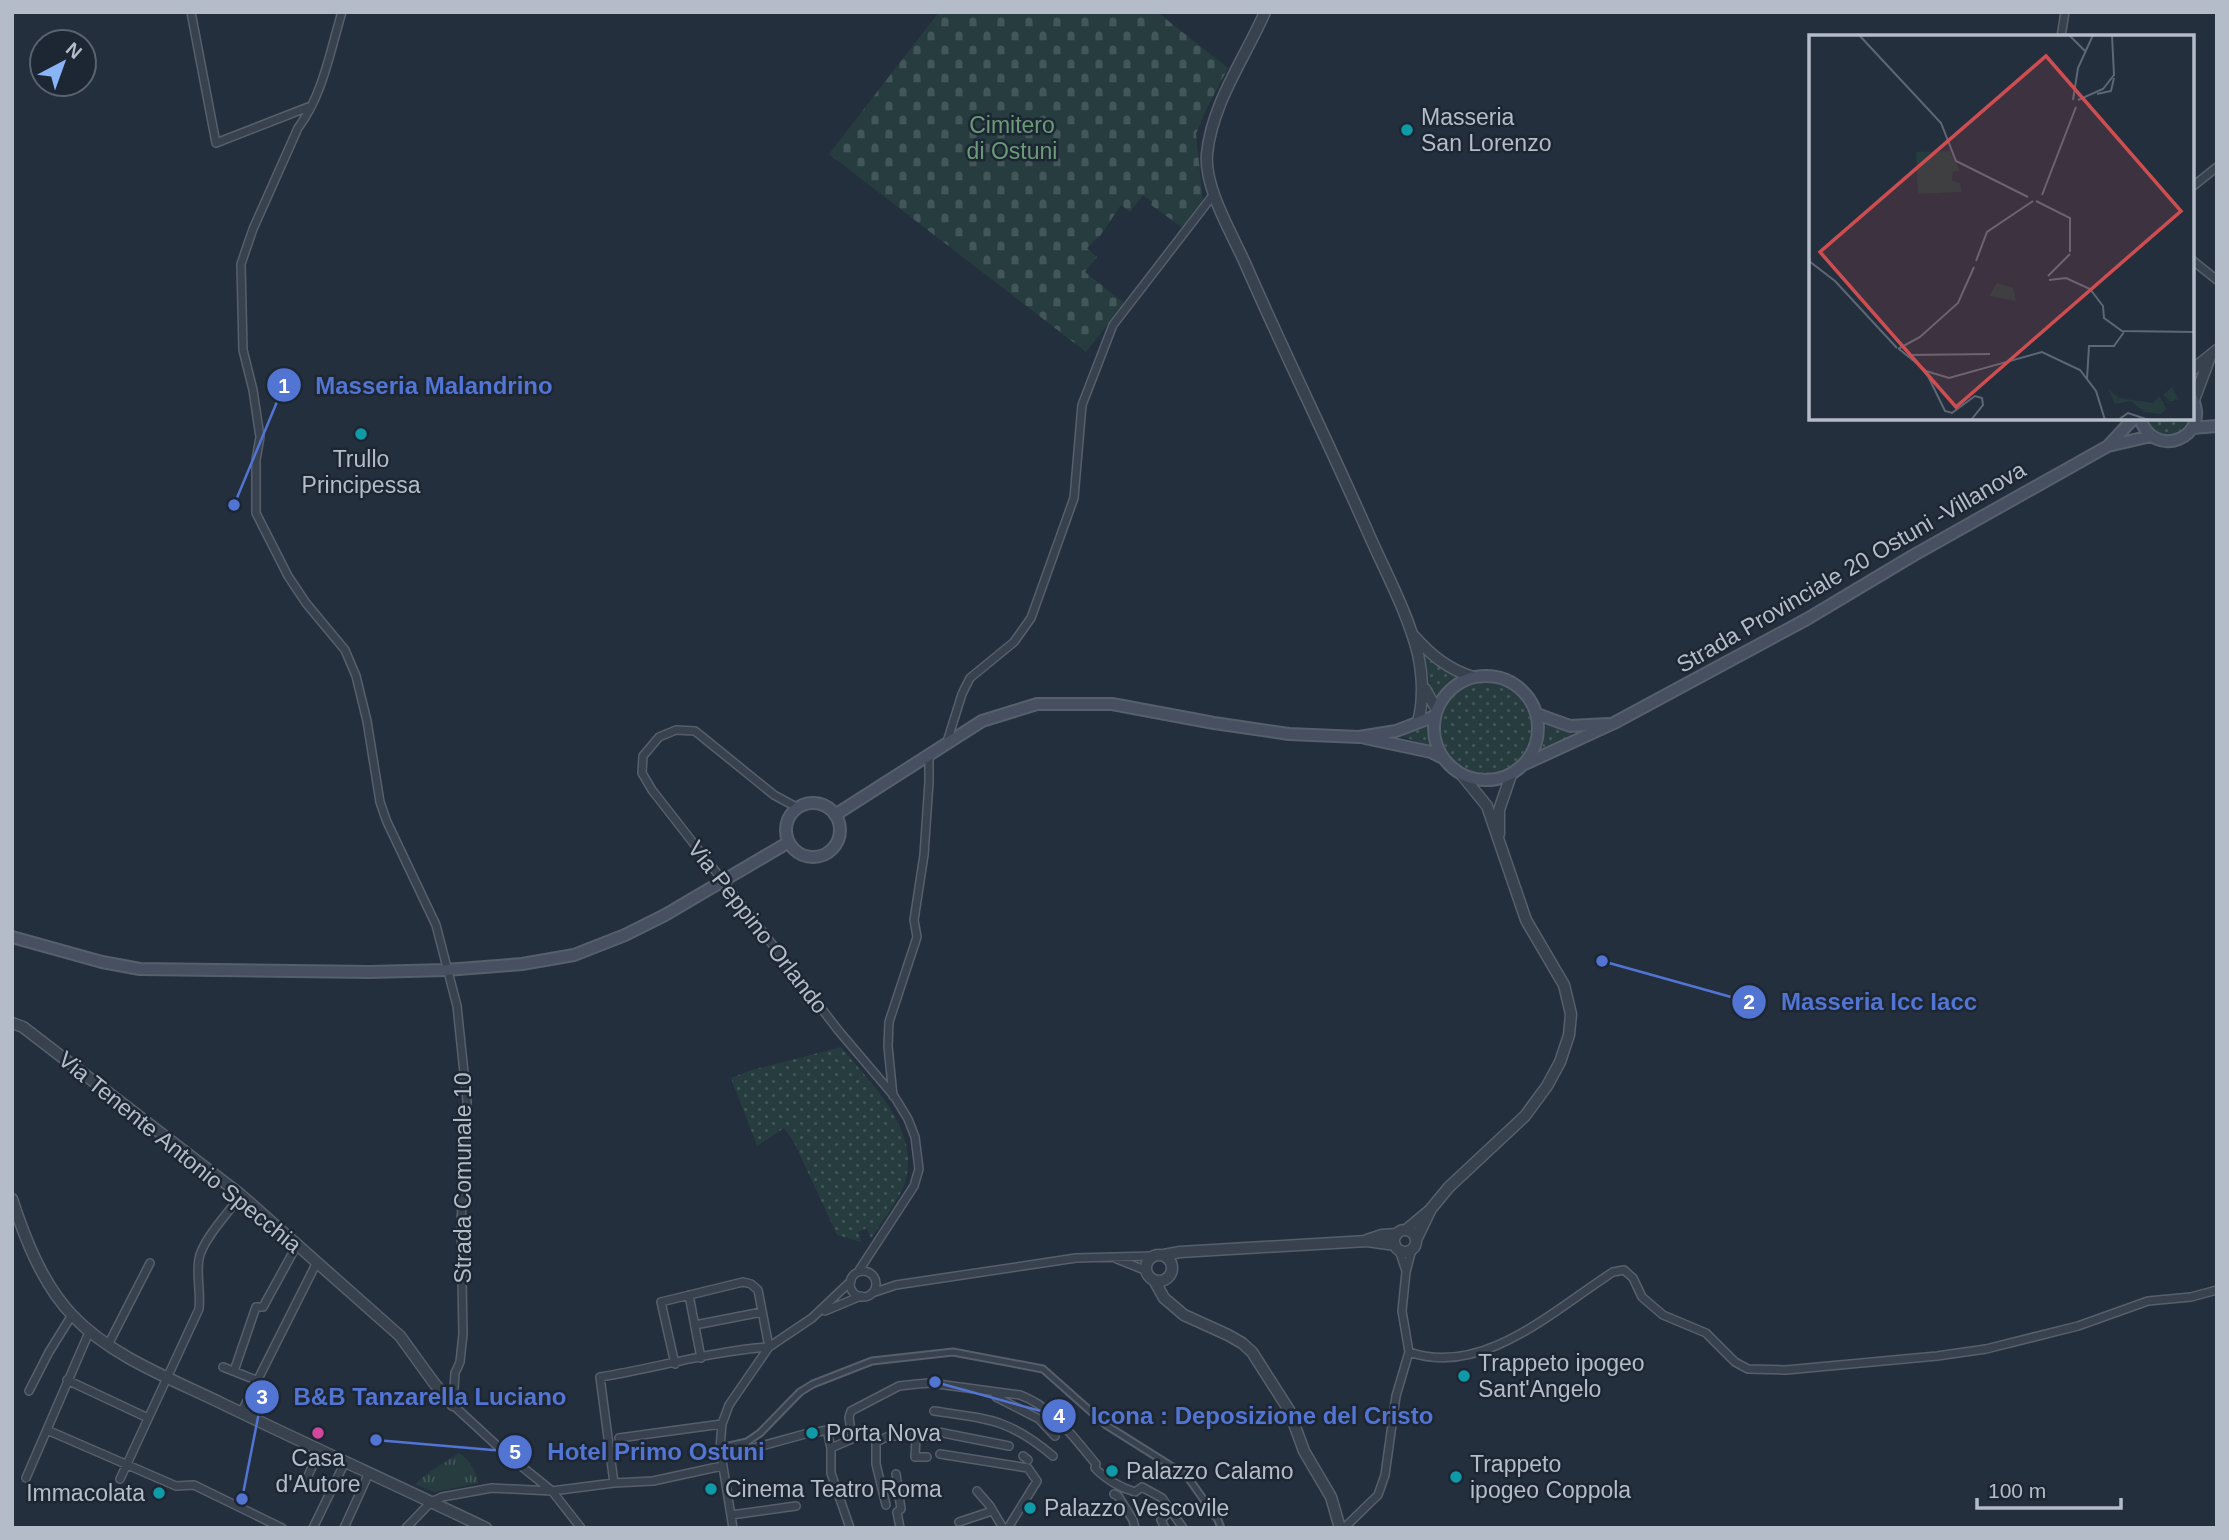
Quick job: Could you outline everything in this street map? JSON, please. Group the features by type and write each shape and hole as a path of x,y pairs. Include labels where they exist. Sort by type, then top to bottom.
{"main road":[{"name":"Strada Provinciale 20 Ostuni -Villanova","path":"2194,402 2217,424"},
{"name":"Strada Provinciale 20 Ostuni -Villanova","path":"2108,446 2132,420"},
{"path":"2141,420 2144,429 2151,436"},
{"path":"2192,428 2193,420"},
{"name":"Strada Provinciale 20 Ostuni -Villanova","path":"1525,764 1614,723 1807,619 2108,446 2151,436 2167,442 2176,440 2192,428 2217,424"},
{"path":"835,815 982,720 1037,704 1112,704 1289,734 1359,737 1430,752 1443,758 1461,774 1478,780 1495,780 1511,775 1525,764 1535,749 1539,732 1537,714 1530,699 1519,687 1505,679 1489,675 1473,677 1458,684 1445,695 1436,713 1434,731 1443,758"},
{"path":"1359,737 1396,731 1436,713"},
{"path":"1537,714 1570,726 1614,723"},
{"path":"813,803 835,815 839,822 838,840 827,853 809,857 794,849 789,842 786,827 788,819 798,808 813,803"},
{"path":"15,937 102,962 140,969 356,972 446,970 522,964 574,955 625,935 665,915 789,842"}],"street":[{"path":"191,12 216,144 311,106"},
{"name":"Strada Comunale 10","path":"342,12 320,86 298,128 253,229 241,264 243,350 253,390 260,437 256,460 256,513 288,576 306,603 345,650 356,676 367,721 380,802 436,925 457,1006 467,1101 461,1224 463,1334 460,1362 455,1373 453,1405"},
{"path":"1265,12 1224,96 1211,134 1207,156 1214,194 1339,466 1412,633 1423,682 1436,713"},
{"path":"2061,35 2065,12"},
{"path":"2194,185 2217,167"},
{"path":"947,743 962,694 970,678 1014,642 1031,618 1074,498 1082,405 1113,325 1214,194"},
{"path":"2194,262 2217,280"},
{"path":"2194,368 2213,353"},
{"path":"2194,402 2213,353"},
{"path":"1412,633 1433,657 1458,672 1473,677"},
{"path":"1418,722 1423,682"},
{"name":"Via Peppino Orlando","path":"798,808 774,795 695,731 676,730 659,737 643,756 642,773 652,790 838,1030 894,1096 908,1119 915,1137 919,1169 908,1196 858,1272"},
{"path":"894,1096 888,1046 889,1022 917,937 914,920 924,855 929,755"},
{"path":"1406,1272 1397,1248 1401,1232 1430,1210 1449,1187 1525,1116 1548,1086 1569,1035 1571,1014 1564,985 1526,920 1486,806 1461,774"},
{"path":"1500,845 1499,810 1511,775"},
{"name":"Via Tenente Antonio Specchia","path":"12,1023 23,1027 241,1195 298,1245 400,1336 453,1405 505,1453 552,1491 581,1528"},
{"path":"120,1479 199,1309 199,1259 204,1247 241,1195"},
{"path":"12,1199 31,1250 47,1280 72,1315 108,1345 241,1413 486,1528"},
{"path":"1152,1256 1146,1264 1164,1298 1184,1315 1228,1335 1252,1352 1289,1410 1304,1451 1326,1486 1342,1528 1378,1495 1385,1475 1396,1396 1409,1352 1402,1311 1406,1272 1414,1245 1430,1210"},
{"path":"1367,1241 1401,1232 1412,1233 1414,1245"},
{"path":"733,1528 720,1448 722,1424 729,1405 769,1347 812,1318 845,1301 896,1285 1076,1258 1152,1256 1367,1241 1405,1251 1414,1245"},
{"path":"234,1371 256,1307 263,1307 298,1245"},
{"path":"1110,1257 1163,1281 1173,1266 1192,1253"},
{"path":"1164,1255 1173,1266"},
{"path":"866,1261 867,1272"},
{"path":"241,1413 317,1262"},
{"path":"108,1345 150,1263"},
{"path":"1409,1352 1421,1356 1455,1359 1482,1350 1514,1337 1555,1313 1613,1272 1624,1270 1633,1278 1642,1297 1663,1315 1706,1333 1735,1362 1748,1369 1786,1370 1986,1349 2078,1326 2148,1301 2191,1297 2217,1290"},
{"path":"812,1318 858,1272 867,1272 875,1279 896,1285"},
{"path":"1168,1277 1170,1303"},
{"path":"872,1293 876,1286 875,1279"},
{"path":"851,1281 852,1289 861,1296"},
{"path":"675,1364 661,1302 743,1282 758,1290 769,1347"},
{"path":"689,1296 701,1358"},
{"path":"695,1325 762,1312"},
{"path":"29,1391 72,1315"},
{"path":"26,1478 90,1331"},
{"path":"614,1483 600,1377 769,1347"},
{"path":"720,1448 754,1438 800,1392 813,1384 872,1361 953,1352 1043,1369 1106,1424 1187,1476 1221,1528"},
{"path":"223,1367 256,1380"},
{"path":"68,1380 148,1418"},
{"path":"831,1448 852,1439 849,1417 851,1410 899,1386 930,1383 1023,1396 1052,1414 1096,1464 1095,1468 1125,1489 1135,1492 1142,1487 1162,1498 1183,1528"},
{"path":"994,1392 996,1397 1039,1419 1055,1436"},
{"path":"934,1411 1001,1423 1034,1440 1053,1456"},
{"path":"619,1438 722,1424"},
{"path":"47,1430 176,1486 194,1485 283,1526"},
{"path":"823,1431 831,1448 831,1473 850,1528"},
{"path":"886,1505 876,1464 875,1440 889,1436 930,1436 933,1431 1009,1446"},
{"path":"721,1457 806,1434"},
{"path":"916,1437 915,1457 928,1457"},
{"path":"306,1480 320,1451"},
{"path":"940,1454 1028,1468 1037,1481 1005,1528 977,1491"},
{"path":"313,1528 345,1462"},
{"path":"406,1528 431,1502 492,1488 552,1491 653,1481 722,1466"},
{"path":"344,1528 369,1473"},
{"path":"896,1474 901,1508 897,1512 900,1528"},
{"path":"1114,1494 1133,1520 1135,1528"},
{"path":"731,1515 796,1506"},
{"path":"1165,1528 1161,1520 1171,1510"},
{"path":"959,1522 992,1511"}],"green space":[{"name":"Cimitero di Ostuni","path":"939,12 1157,12 1228,68 1196,134 1203,201 1183,228 1151,205 1152,202 1143,195 1130,212 1121,205 1100,236 1087,248 1097,257 1085,272 1124,303 1086,352 829,154"},
{"path":"2147,420 2188,420 2179,432 2168,434 2155,431"},
{"path":"1424,656 1458,676 1437,701 1433,700"},
{"path":"1486,683 1503,687 1518,696 1527,711 1531,728 1527,745 1518,760 1503,769 1486,773 1469,769 1454,760 1445,745 1441,728 1445,711 1454,696 1469,687"},
{"path":"1546,725 1573,734 1573,739 1542,750"},
{"path":"1425,726 1431,730 1433,747 1401,736"},
{"path":"841,1047 892,1112 907,1149 908,1168 903,1188 871,1238 867,1228 858,1232 861,1242 837,1235 794,1142 784,1128 757,1146 731,1078"},
{"path":"459,1453 472,1466 478,1483 434,1492 415,1484 430,1471"}],"place":[{"name":"Masseria San Lorenzo","path":"1407,130"},
{"name":"Trullo Principessa","path":"361,434"},
{"name":"Masseria Malandrino","path":"234,505"},
{"name":"Masseria Icc Iacc","path":"1602,961"},
{"name":"Trappeto ipogeo Sant'Angelo","path":"1464,1376"},
{"name":"Icona : Deposizione del Cristo","path":"935,1382"},
{"name":"Casa d'Autore","path":"318,1433"},
{"name":"Porta Nova","path":"812,1433"},
{"name":"Hotel Primo Ostuni","path":"376,1440"},
{"name":"Palazzo Calamo","path":"1112,1471"},
{"name":"Trappeto ipogeo Coppola","path":"1456,1477"},
{"name":"Cinema Teatro Roma","path":"711,1489"},
{"name":"Immacolata","path":"159,1493"},
{"name":"B&B Tanzarella Luciano","path":"242,1499"},
{"name":"Palazzo Vescovile","path":"1030,1508"}]}
